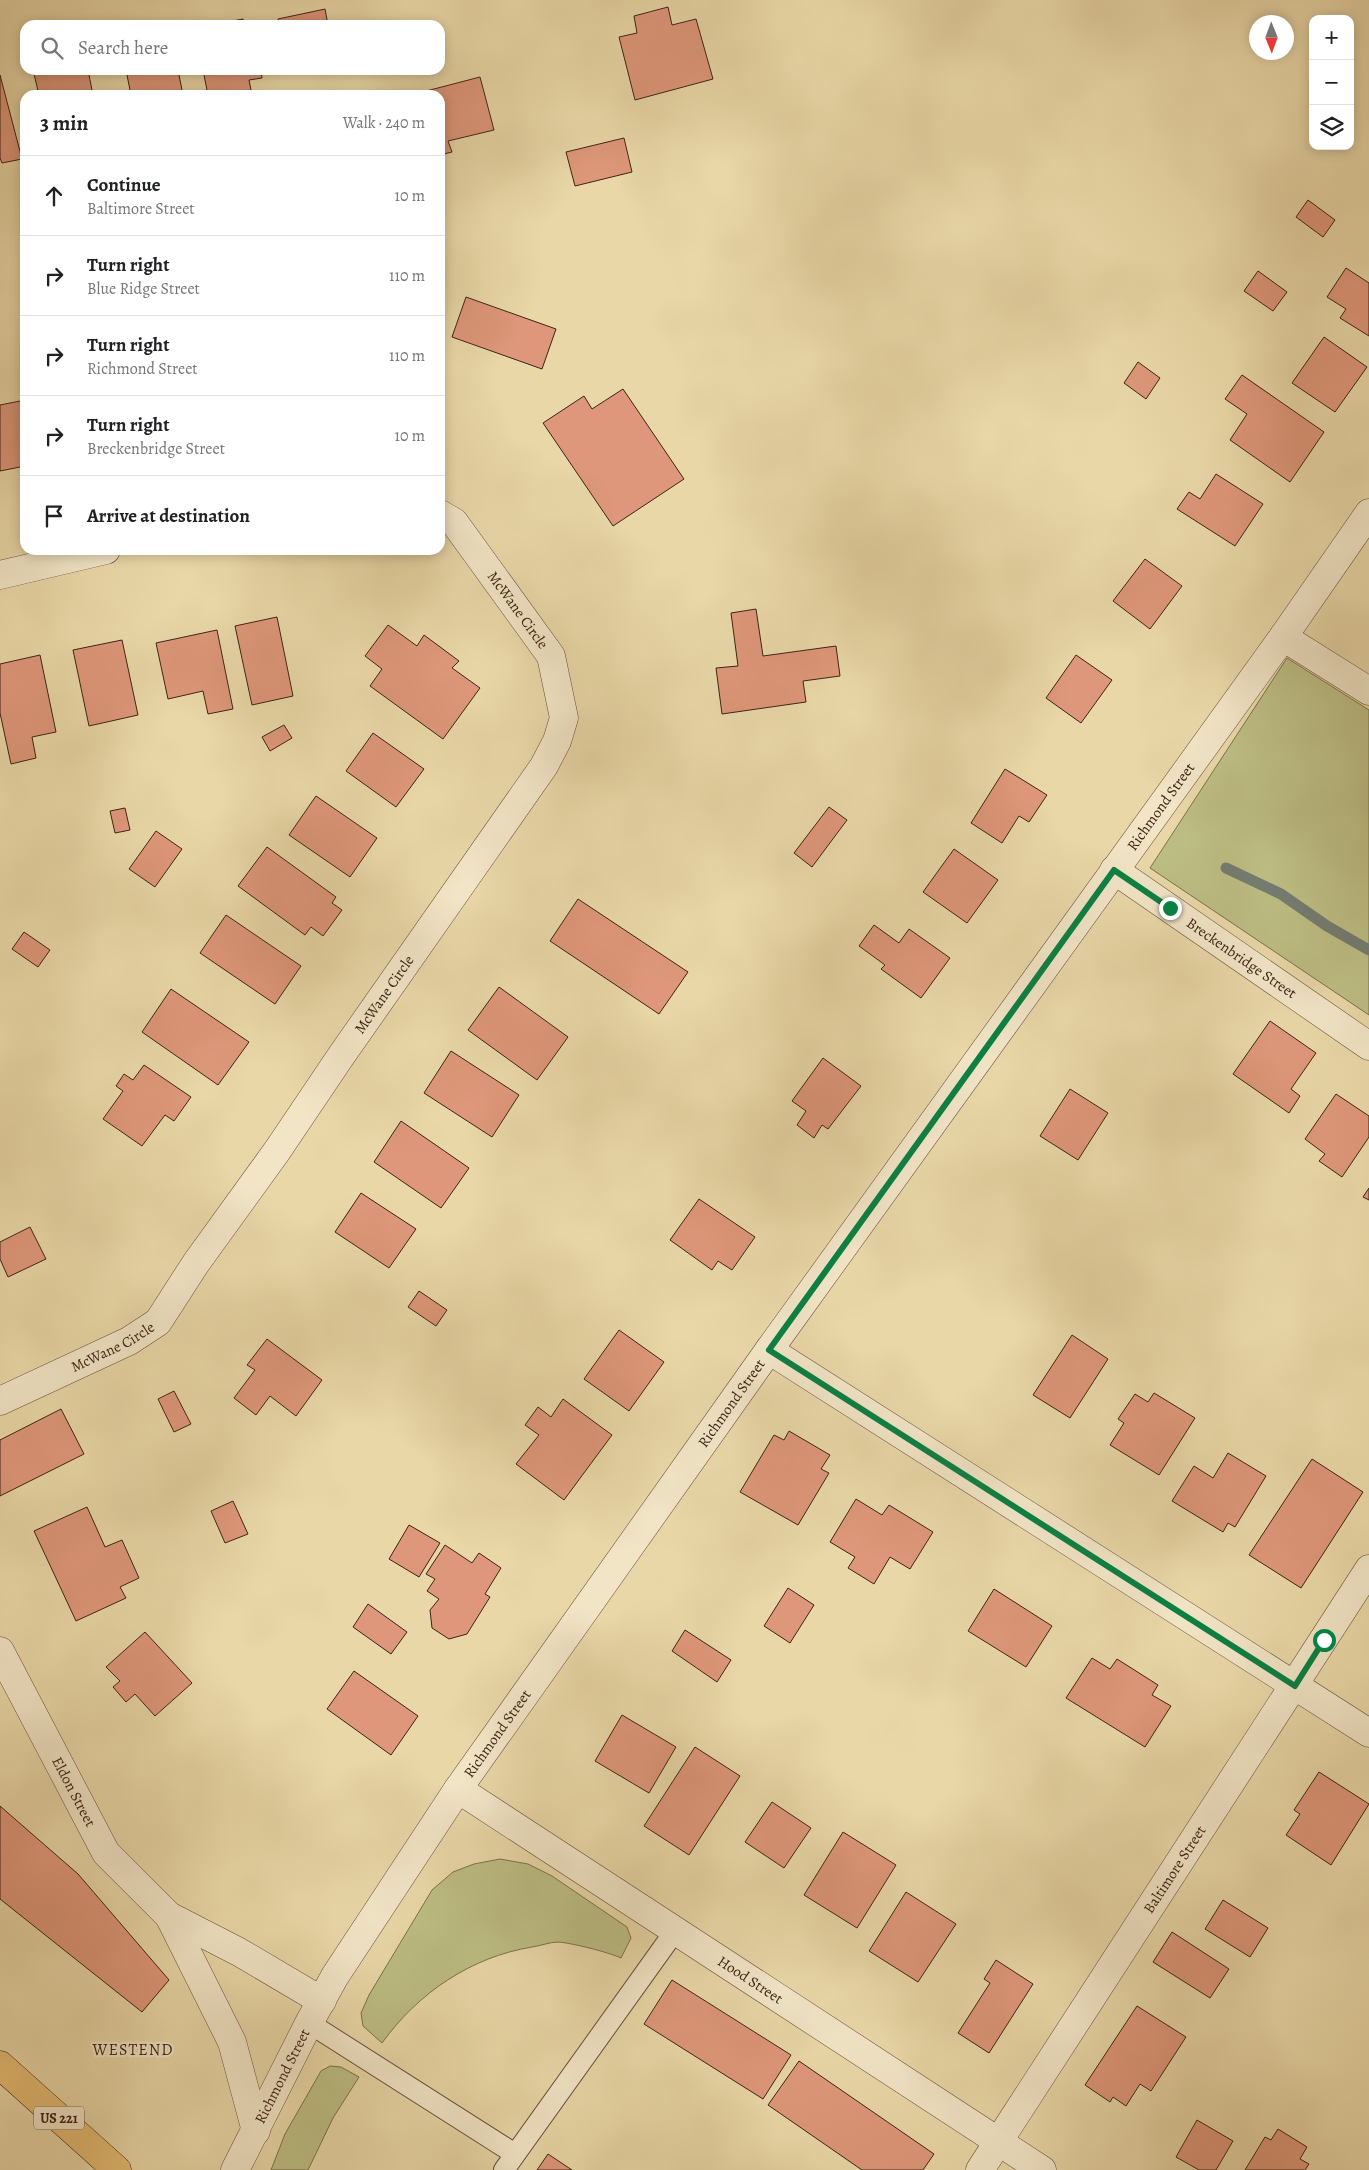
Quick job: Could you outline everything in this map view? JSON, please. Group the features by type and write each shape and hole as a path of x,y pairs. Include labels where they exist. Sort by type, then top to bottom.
{"main road":[{"name":"US 221","path":"0,2066 117,2170"}],"street":[{"name":"Richmond Street","path":"235,2170 335,1976 458,1789 769,1350 1283,637 1369,512"},
{"name":"McWane Circle","path":"0,1401 129,1342 158,1322 196,1263 277,1151 350,1042 544,766 557,741 564,718 551,656 454,522 445,517"},
{"path":"0,575 85,555"},
{"path":"1283,637 1369,691"},
{"name":"Breckenbridge Street","path":"1114,870 1369,1046"},
{"path":"769,1350 1369,1733"},
{"name":"Baltimore Street","path":"980,2170 1369,1570"},
{"name":"Eldon Street","path":"0,1651 106,1853 169,1916 239,1952 315,2012"},
{"name":"Hood Street","path":"458,1789 1042,2170"},
{"name":"Eldon Street","path":"169,1916 232,2042 256,2131"}],"lane":[{"path":"315,2012 510,2162 675,1931"}],"green space":[{"path":"1287,658 1369,710 1369,1015 1150,868"},
{"path":"500,1859 528,1864 552,1876 627,1927 631,1938 621,1958 590,1948 558,1942 510,1952 488,1959 467,1969 429,1993 396,2025 382,2043 363,2026 361,2013 369,1995 432,1890 453,1872 474,1864"},
{"path":"330,2066 341,2067 359,2077 333,2118 308,2170 271,2170 285,2134 321,2071"}],"building":[{"path":"668,7 672,25 696,19 713,79 635,100 619,37 637,33 634,16"},
{"path":"325,9 327,20 278,20"},
{"path":"0,75 20,151 20,159 2,163 0,158"},
{"path":"34,75 89,75 92,90 38,90"},
{"path":"127,75 179,75 182,90 130,90"},
{"path":"204,75 262,75 262,78 249,80 251,90 207,90"},
{"path":"480,77 494,130 448,141 452,152 445,154 445,90 430,90"},
{"path":"624,138 632,172 575,186 566,152"},
{"path":"1308,200 1335,220 1323,237 1296,217"},
{"path":"1346,268 1369,283 1369,336 1340,318 1346,309 1327,297"},
{"path":"1258,271 1287,292 1273,311 1244,291"},
{"path":"466,297 556,329 542,369 452,337"},
{"path":"1324,337 1367,367 1335,412 1292,383"},
{"path":"1138,362 1160,378 1146,399 1124,383"},
{"path":"1242,375 1324,432 1290,482 1230,440 1247,414 1225,399"},
{"path":"623,389 684,479 613,526 543,423 584,396 592,409"},
{"path":"20,401 20,467 0,471 0,405"},
{"path":"1216,474 1263,504 1235,546 1177,509 1189,492 1200,499"},
{"path":"1145,559 1182,586 1150,629 1113,601"},
{"path":"756,609 763,656 836,646 840,676 803,681 806,702 722,714 716,668 738,666 731,613"},
{"path":"277,617 293,696 252,705 235,626"},
{"path":"388,625 417,646 424,635 459,661 452,668 480,688 443,739 370,686 382,669 365,656"},
{"path":"217,630 233,709 208,714 203,691 168,699 156,643"},
{"path":"122,640 138,715 89,726 73,650"},
{"path":"40,655 56,732 32,737 36,758 11,764 0,713 0,664"},
{"path":"1076,655 1112,680 1081,723 1046,698"},
{"path":"284,725 292,738 270,751 262,737"},
{"path":"373,733 424,769 396,807 346,771"},
{"path":"1005,769 1047,795 1029,822 1019,816 1002,843 971,823"},
{"path":"316,796 377,838 350,877 289,835"},
{"path":"829,807 847,820 812,867 794,853"},
{"path":"125,808 130,830 115,833 110,811"},
{"path":"156,831 182,849 155,887 129,869"},
{"path":"267,847 336,897 332,903 342,910 323,936 311,927 305,935 238,886"},
{"path":"954,849 998,880 967,923 923,892"},
{"path":"578,899 688,972 659,1014 550,941"},
{"path":"226,915 301,966 275,1004 200,953"},
{"path":"874,925 899,943 909,929 950,958 921,998 881,969 885,965 859,946"},
{"path":"24,932 50,950 38,967 12,949"},
{"path":"499,987 568,1037 537,1080 468,1030"},
{"path":"171,989 249,1042 218,1085 142,1032"},
{"path":"1270,1021 1316,1053 1291,1089 1300,1096 1289,1113 1233,1074"},
{"path":"451,1051 519,1095 492,1137 424,1093"},
{"path":"823,1058 861,1086 828,1129 822,1125 814,1138 797,1125 806,1111 792,1101"},
{"path":"144,1065 191,1097 174,1121 165,1115 142,1146 103,1119 123,1091 116,1086 124,1074 133,1080"},
{"path":"1070,1089 1108,1113 1078,1160 1040,1136"},
{"path":"1336,1094 1369,1116 1369,1137 1342,1177 1319,1161 1325,1154 1305,1139"},
{"path":"401,1121 469,1168 441,1208 374,1162"},
{"path":"1369,1188 1369,1200 1363,1197"},
{"path":"361,1193 416,1229 389,1268 335,1232"},
{"path":"699,1199 755,1237 732,1270 718,1261 712,1270 670,1240"},
{"path":"30,1227 46,1259 8,1277 0,1259 0,1242"},
{"path":"419,1291 447,1310 436,1326 408,1307"},
{"path":"619,1330 664,1362 629,1411 584,1379"},
{"path":"1072,1335 1108,1359 1070,1418 1033,1395"},
{"path":"267,1339 322,1380 296,1416 270,1396 256,1415 234,1398 255,1370 247,1365"},
{"path":"174,1391 191,1424 174,1432 158,1399"},
{"path":"1154,1393 1195,1418 1159,1475 1110,1445 1124,1423 1118,1419 1135,1394 1148,1402"},
{"path":"563,1399 612,1435 564,1500 516,1464 539,1435 525,1425 538,1407 551,1417"},
{"path":"61,1409 84,1454 0,1496 0,1440"},
{"path":"789,1431 830,1455 821,1469 829,1473 798,1525 740,1492 774,1435 784,1440"},
{"path":"1228,1453 1266,1476 1235,1527 1228,1523 1223,1532 1172,1501 1194,1466 1213,1478"},
{"path":"1312,1459 1363,1492 1301,1588 1249,1555"},
{"path":"856,1499 882,1515 889,1505 933,1532 910,1569 890,1557 874,1584 848,1568 855,1557 830,1542"},
{"path":"233,1501 248,1534 225,1543 211,1511"},
{"path":"87,1507 105,1547 122,1540 139,1578 120,1587 126,1598 76,1621 34,1531"},
{"path":"409,1525 440,1543 419,1577 389,1559"},
{"path":"445,1545 472,1563 479,1553 501,1568 485,1594 490,1597 467,1634 449,1639 432,1628 430,1610 439,1599 427,1591 435,1579 426,1574"},
{"path":"788,1588 814,1605 790,1643 764,1626"},
{"path":"994,1589 1052,1626 1026,1667 968,1631"},
{"path":"368,1604 407,1632 391,1654 353,1627"},
{"path":"685,1630 731,1660 717,1682 672,1651"},
{"path":"145,1632 192,1683 155,1716 135,1694 126,1702 113,1687 120,1681 106,1667"},
{"path":"1092,1658 1110,1669 1117,1659 1158,1685 1152,1695 1171,1706 1145,1747 1066,1698"},
{"path":"354,1671 418,1716 391,1755 327,1709"},
{"path":"622,1715 676,1747 649,1793 595,1761"},
{"path":"695,1747 740,1776 689,1855 644,1826"},
{"path":"1319,1772 1369,1804 1331,1865 1286,1835 1300,1814 1294,1810"},
{"path":"772,1802 811,1828 784,1868 745,1842"},
{"path":"0,1806 78,1874 169,1980 142,2012 0,1899"},
{"path":"843,1832 896,1865 857,1928 804,1895"},
{"path":"906,1892 956,1924 918,1982 869,1951"},
{"path":"1223,1900 1268,1928 1250,1957 1205,1929"},
{"path":"1172,1932 1229,1969 1210,1998 1153,1962"},
{"path":"996,1960 1033,1984 989,2053 958,2033 990,1983 984,1979"},
{"path":"672,1980 791,2055 763,2099 644,2024"},
{"path":"1137,2006 1186,2037 1151,2091 1140,2084 1126,2106 1113,2097 1110,2102 1085,2085"},
{"path":"799,2061 934,2154 923,2170 862,2170 768,2105"},
{"path":"1197,2120 1233,2141 1216,2170 1199,2170 1176,2157"},
{"path":"1278,2129 1307,2147 1300,2159 1309,2164 1305,2170 1245,2170 1265,2137 1271,2140"},
{"path":"548,2154 572,2170 537,2170"}],"waterway":[{"path":"1226,868 1281,894 1327,926 1369,950"}],"district":[{"name":"WESTEND","path":"133,2050"}],"route":[{"path":"1170,908 1114,870 769,1350 1295,1686 1324,1640"}]}
